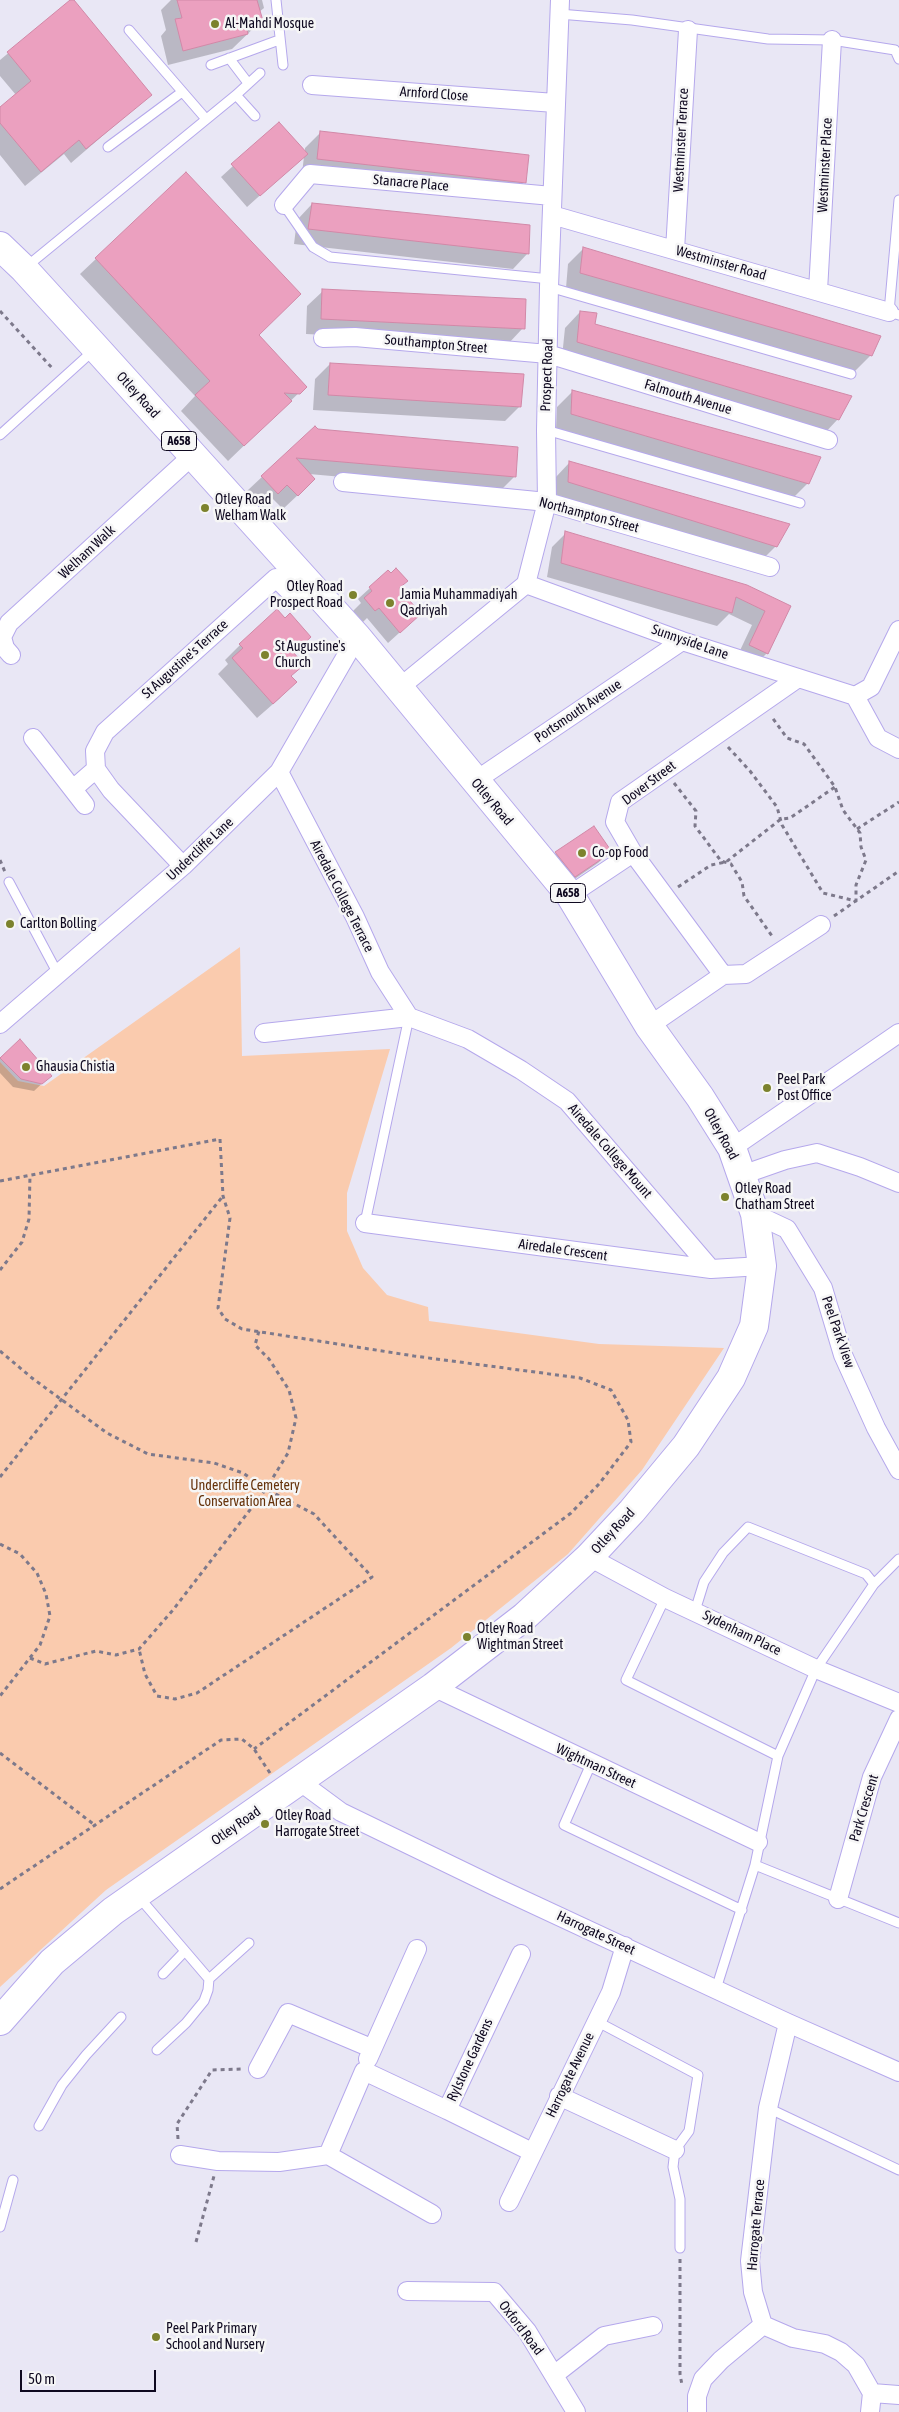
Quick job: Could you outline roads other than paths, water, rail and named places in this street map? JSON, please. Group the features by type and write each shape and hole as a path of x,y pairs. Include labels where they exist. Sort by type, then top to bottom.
{"main road":[{"name":"Otley Road","path":"0,246 24,269 357,637 570,896 649,1026 700,1097 732,1148 755,1214 762,1266 754,1326 730,1378 686,1446 632,1511 589,1557 524,1617 433,1688 138,1896 113,1911 52,1962 0,2021"}],"street":[{"name":"Prospect Road","path":"526,584 547,502 546,430 559,7"},
{"name":"Westminster Terrace","path":"675,250 688,30"},
{"name":"Westminster Place","path":"818,291 832,40"},
{"name":"Arnford Close","path":"312,86 555,103"},
{"name":"Stanacre Place","path":"284,205 310,174 552,196"},
{"name":"Westminster Road","path":"552,216 894,313"},
{"name":"Southampton Street","path":"323,338 355,337 548,354"},
{"name":"Falmouth Avenue","path":"548,354 828,440"},
{"name":"Welham Walk","path":"11,655 5,648 2,637 9,623 192,456"},
{"name":"Northampton Street","path":"343,482 547,502 770,567"},
{"name":"St Augustine's Terrace","path":"96,769 96,751 105,732 276,578 294,596"},
{"name":"Sunnyside Lane","path":"526,584 682,641 855,696"},
{"path":"399,688 526,584"},
{"path":"899,630 872,687 855,696 878,738 899,749"},
{"name":"Undercliffe Lane","path":"0,1024 183,866 279,772 357,637"},
{"name":"Portsmouth Avenue","path":"474,781 682,641"},
{"name":"Dover Street","path":"723,975 633,853 615,822 620,802 798,678"},
{"path":"33,738 84,804"},
{"path":"73,789 96,769 111,790 183,866"},
{"name":"Airedale College Terrace","path":"279,772 355,917 380,972 409,1017"},
{"path":"570,896 633,853"},
{"path":"649,1026 723,975 746,974 821,925"},
{"path":"264,1033 409,1017"},
{"name":"Airedale College Mount","path":"409,1017 468,1039 521,1070 568,1101 712,1269"},
{"path":"732,1148 899,1033"},
{"path":"742,1175 784,1160 817,1153 860,1166 899,1183"},
{"name":"Peel Park View","path":"755,1214 786,1229 823,1288 843,1356 876,1428 899,1470"},
{"name":"Airedale Crescent","path":"365,1223 712,1269 762,1266"},
{"name":"Sydenham Place","path":"589,1557 665,1598 816,1669 899,1703"},
{"name":"Wightman Street","path":"433,1688 758,1842"},
{"name":"Park Crescent","path":"838,1899 872,1777 899,1719"},
{"name":"Harrogate Street","path":"291,1787 496,1887 788,2023 899,2072"},
{"name":"Harrogate Avenue","path":"509,2202 611,1992 625,1946"},
{"path":"328,2155 364,2071 371,2048 417,1949"},
{"name":"Rylstone Gardens","path":"364,2071 447,2110 521,1954"},
{"path":"258,2069 288,2013 371,2048"},
{"name":"Harrogate Terrace","path":"763,2325 753,2292 750,2261 768,2108 788,2023"},
{"path":"559,2096 675,2150"},
{"path":"447,2110 532,2152"},
{"path":"180,2155 218,2161 279,2162 328,2155 432,2214"},
{"name":"Oxford Road","path":"407,2291 494,2292 527,2331 576,2412"},
{"path":"697,2412 697,2396 703,2379 721,2360 763,2325 793,2338 826,2344 841,2352 856,2365 872,2393 870,2412"},
{"path":"554,2375 604,2336 653,2326"},
{"path":"872,2393 899,2395"}],"lane":[{"path":"276,0 283,65"},
{"path":"559,7 688,30 768,39 832,40 895,50 899,60"},
{"path":"129,30 206,120"},
{"path":"211,65 279,40"},
{"path":"229,58 248,83"},
{"path":"24,269 206,120 260,73"},
{"path":"108,147 182,92"},
{"path":"236,95 255,116"},
{"path":"894,313 899,200"},
{"path":"284,205 313,247 330,257 550,283 851,374"},
{"path":"0,435 96,348"},
{"path":"546,430 800,503"},
{"path":"9,882 58,974"},
{"path":"365,1223 409,1017"},
{"path":"695,1611 704,1582 723,1553 748,1527 866,1574 874,1584"},
{"path":"716,1989 755,1865 758,1842 778,1756 816,1669 874,1584 899,1559"},
{"path":"665,1598 626,1680 778,1756"},
{"path":"592,1764 564,1825 742,1910"},
{"path":"755,1865 899,1924"},
{"path":"138,1896 209,1979"},
{"path":"157,2050 186,2023 204,2001 209,1979 249,1943"},
{"path":"163,1974 185,1951"},
{"path":"39,2126 62,2085 86,2055 122,2016"},
{"path":"596,2021 698,2075 689,2131 675,2150 673,2167 680,2198 680,2248"},
{"path":"768,2108 899,2170"},
{"path":"0,2227 13,2180"}],"place":[{"name":"Al‐Mahdi Mosque","path":"215,24"},
{"name":"Otley Road Welham Walk","path":"205,508"},
{"name":"Otley Road Prospect Road","path":"353,595"},
{"name":"Jamia Muhammadiyah Qadriyah","path":"390,603"},
{"name":"St Augustine's Church","path":"265,655"},
{"name":"Co-op Food","path":"582,853"},
{"name":"Carlton Bolling","path":"10,924"},
{"name":"Ghausia Chistia","path":"26,1067"},
{"name":"Peel Park Post Office","path":"767,1088"},
{"name":"Otley Road Chatham Street","path":"725,1197"},
{"name":"Otley Road Wightman Street","path":"467,1637"},
{"name":"Otley Road Harrogate Street","path":"265,1824"},
{"name":"Peel Park Primary School and Nursery","path":"156,2337"}],"park label":[{"name":"Undercliffe Cemetery Conservation Area","path":"245,1494"}]}
